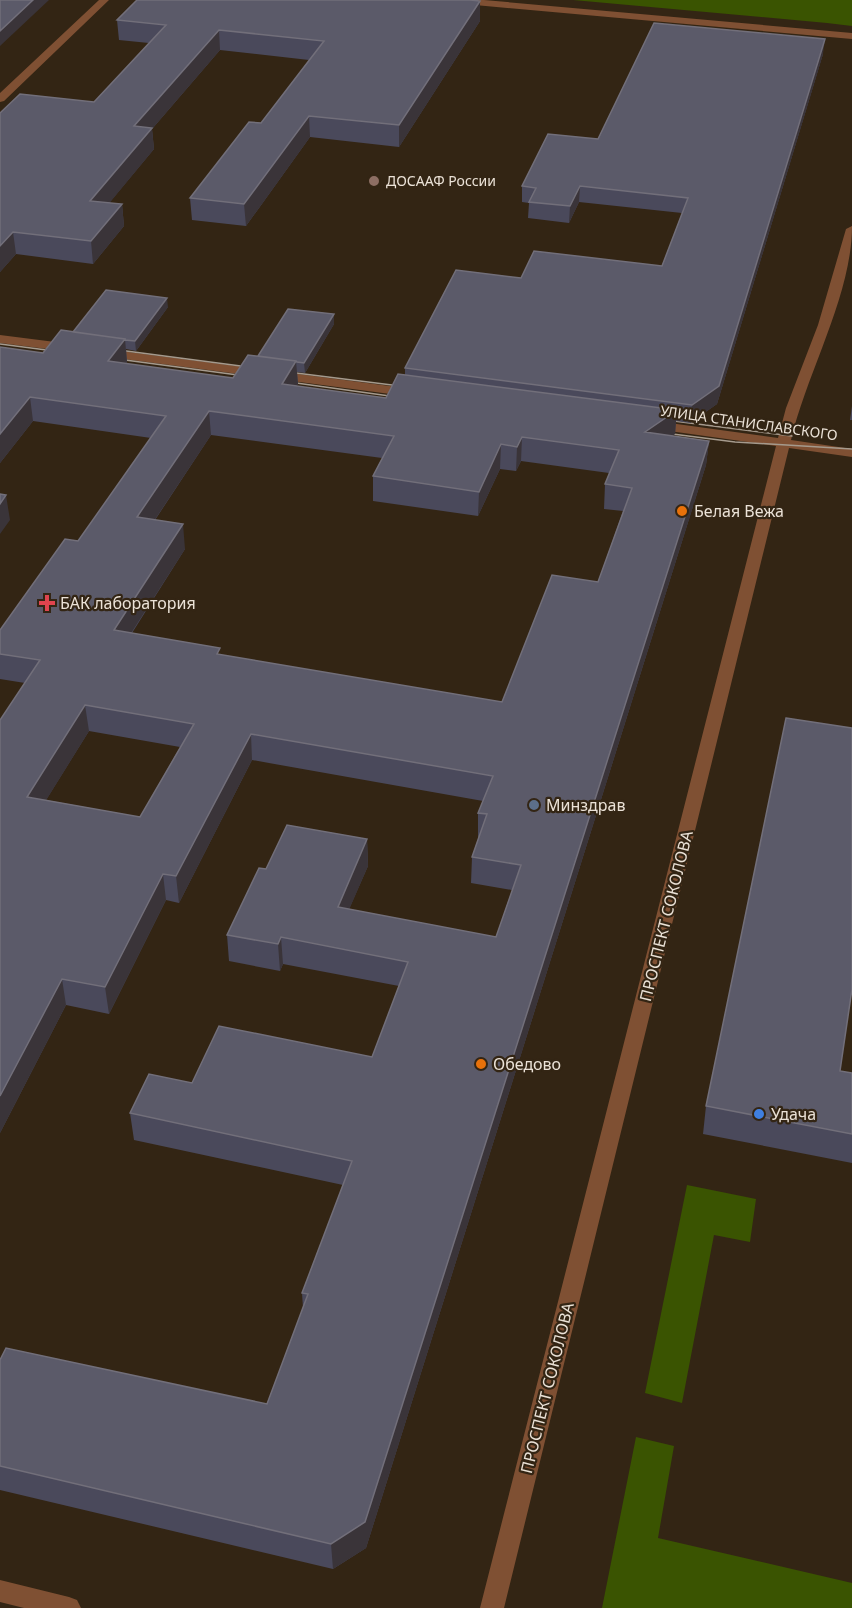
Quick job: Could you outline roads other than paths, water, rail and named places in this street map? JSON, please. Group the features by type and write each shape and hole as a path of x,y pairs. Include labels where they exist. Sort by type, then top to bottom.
{"street":[{"path":"0,99 104,0"},
{"path":"453,0 852,36"},
{"name":"ПРОСПЕКТ СОКОЛОВА","path":"492,1608 792,408 824,325 852,229"},
{"path":"0,339 428,395"},
{"name":"УЛИЦА СТАНИСЛАВСКОГО","path":"642,423 852,453"},
{"path":"0,1591 69,1608"}],"tram line":[{"path":"0,344 62,352"},
{"path":"111,349 256,368"},
{"path":"110,358 253,377"},
{"path":"280,371 408,387"},
{"path":"282,381 404,398"},
{"path":"658,419 792,436"},
{"path":"657,432 735,442 852,449"}],"place":[{"name":"ДОСААФ России","path":"374,181"},
{"name":"Белая Вежа","path":"682,511"},
{"name":"БАК лаборатория","path":"47,603"},
{"name":"Минздрав","path":"534,805"},
{"name":"Обедово","path":"481,1064"},
{"name":"Удача","path":"759,1114"}]}
